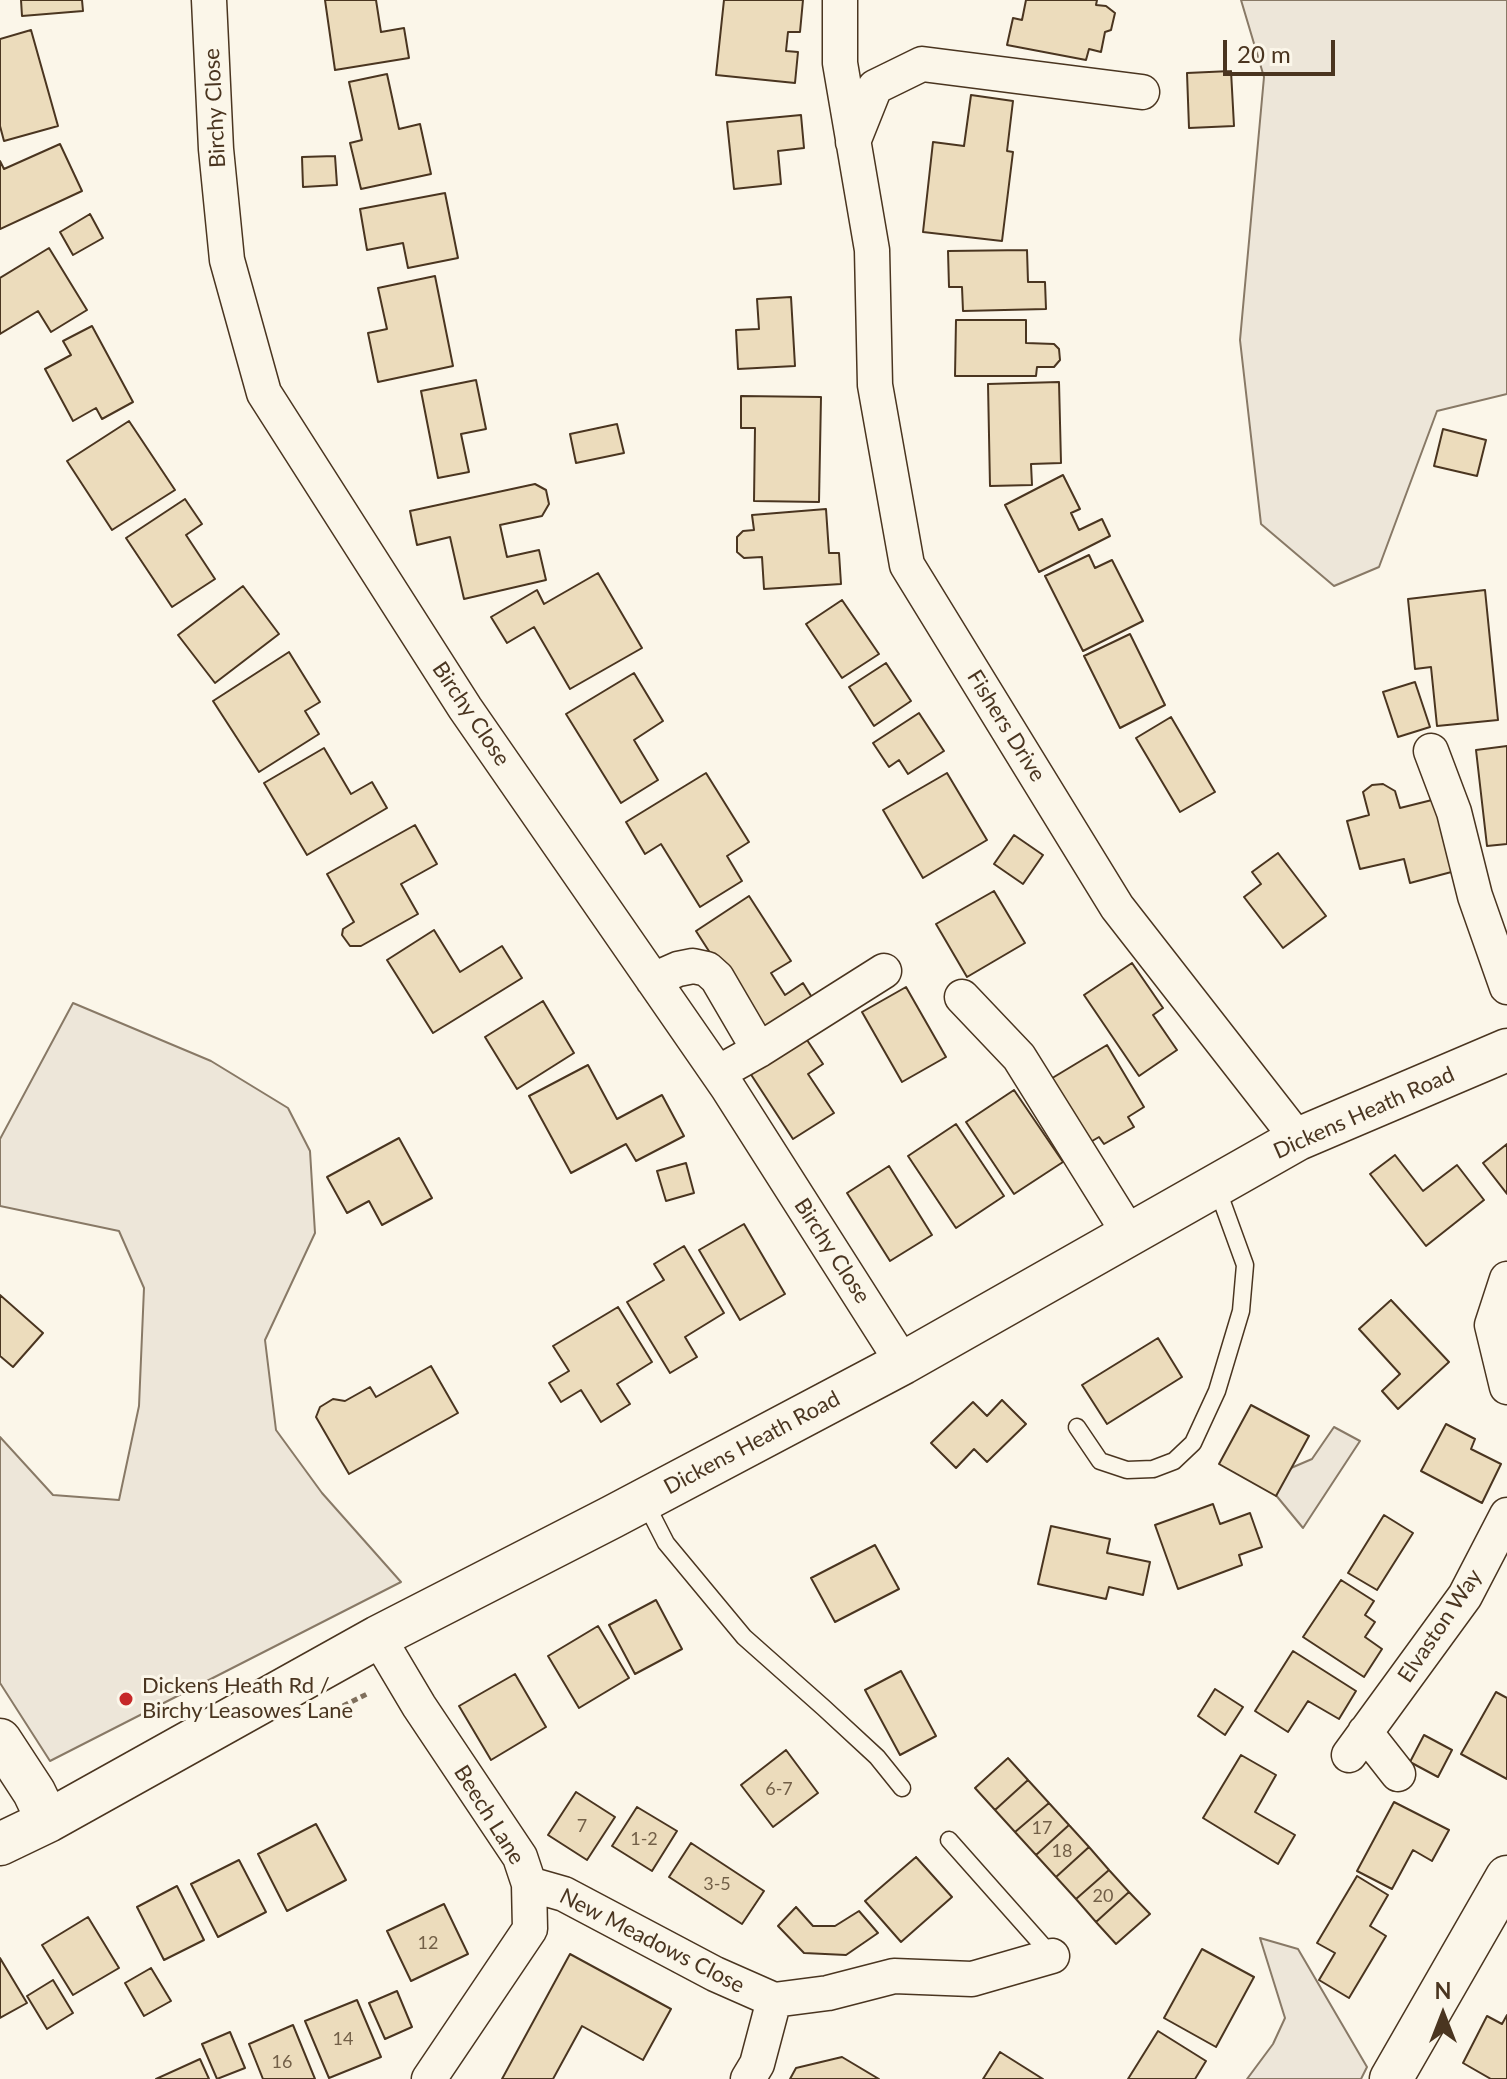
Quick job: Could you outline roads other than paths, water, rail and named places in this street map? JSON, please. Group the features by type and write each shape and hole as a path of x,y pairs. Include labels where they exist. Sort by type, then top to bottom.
{"street":[{"name":"Birchy Close","path":"209,0 216,149 227,260 264,393 465,708 718,1073 903,1363"},
{"name":"Fishers Drive","path":"840,0 840,63 872,250 875,385 907,565 1117,907 1298,1139"},
{"path":"853,142 875,87 922,64 1142,92"},
{"path":"1431,751 1454,812 1475,896 1507,987"},
{"path":"653,980 685,967 707,969 717,978 759,1050"},
{"path":"718,1073 884,971"},
{"path":"962,997 1019,1057 1130,1235"},
{"name":"Dickens Heath Road","path":"0,1844 48,1821 378,1637 903,1363 1298,1139 1507,1050"},
{"path":"1507,1279 1492,1325 1507,1387"},
{"name":"Elvaston Way","path":"1398,1774 1357,1743 1465,1596 1507,1515"},
{"name":"Beech Lane","path":"378,1637 419,1706 520,1857 529,1884 530,1929 429,2079"},
{"path":"0,1740 34,1792 48,1821"},
{"path":"1395,2077 1507,1877"},
{"name":"New Meadows Close","path":"529,1884 564,1894 715,1974 774,2000"},
{"path":"748,2079 757,2064 774,2000 828,1993 894,1976 972,1979 1052,1956"}],"lane":[{"path":"1077,1427 1100,1461 1127,1470 1153,1469 1174,1461 1193,1443 1217,1391 1241,1311 1245,1265 1216,1186"},
{"path":"645,1500 666,1543 744,1637 877,1757 902,1788"},
{"path":"949,1840 1052,1956"}],"place":[{"name":"Dickens Heath Rd / Birchy Leasowes Lane","path":"126,1699"}]}
